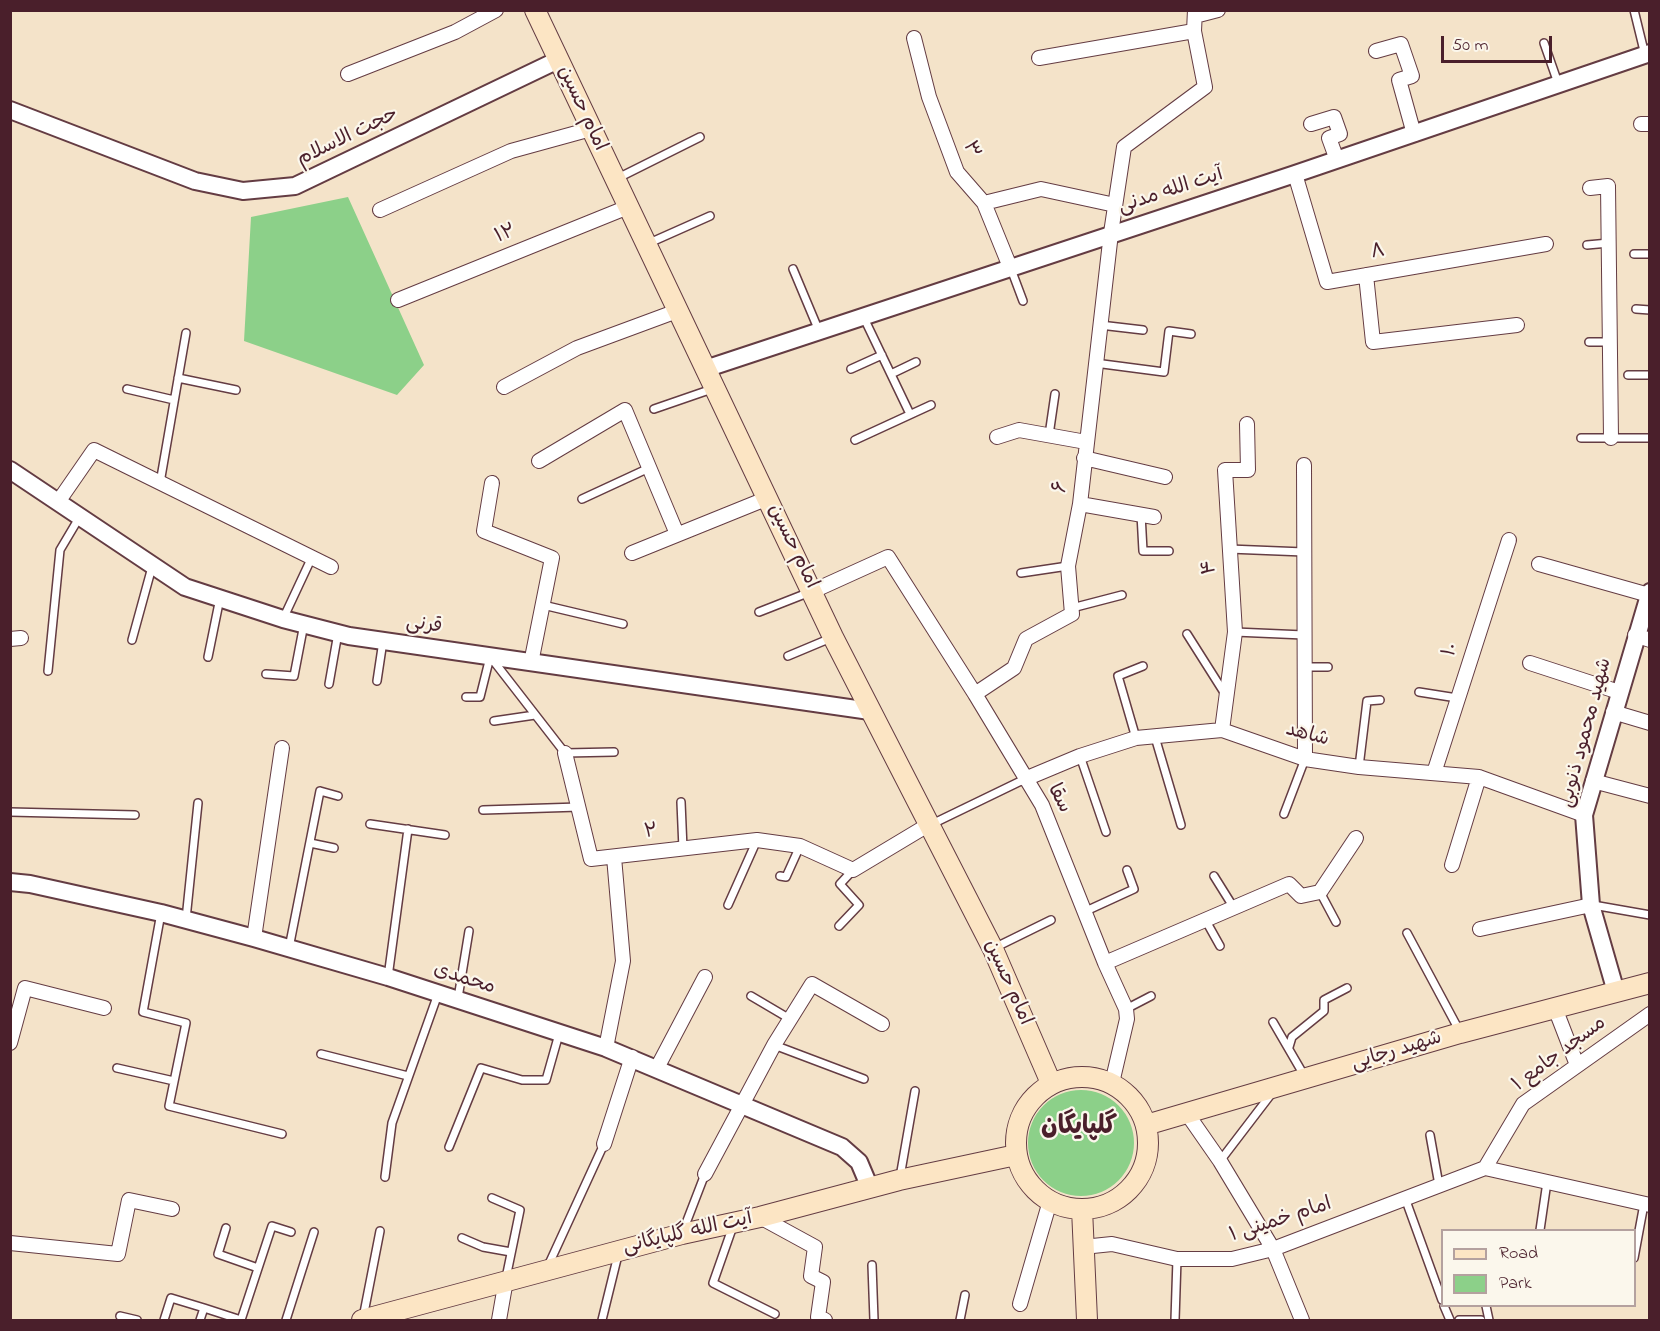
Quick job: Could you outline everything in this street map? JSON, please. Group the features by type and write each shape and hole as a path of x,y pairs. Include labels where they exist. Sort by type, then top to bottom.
{"main road":[{"name":"امام حسین","path":"535,10 833,637 928,825 1009,978 1051,1083"},
{"name":"شهید رجایی","path":"1146,1125 1460,1033 1637,989"},
{"path":"1081,1076 1112,1083 1127,1094 1138,1108 1146,1125 1147,1154 1143,1169 1133,1185 1110,1202 1082,1209 1065,1207 1050,1201 1028,1181 1016,1155 1015,1138 1018,1121 1026,1106 1051,1083 1081,1076"},
{"name":"آیت الله گلپایگانی","path":"360,1316 682,1234 760,1217 899,1180 1016,1155"},
{"path":"1082,1209 1087,1320"}],"street":[{"path":"348,74 455,32 496,10"},
{"path":"1039,58 1194,31 1195,13 1218,10"},
{"name":"۶","path":"1072,608 1068,566 1080,504 1111,233 1124,147 1205,87 1194,31"},
{"name":"۳","path":"914,38 929,98 957,172 984,203 1010,267"},
{"path":"1376,51 1401,44 1412,76 1399,80 1414,134"},
{"name":"آیت الله مدنی","path":"705,369 1337,160 1647,54"},
{"name":"حجت الاسلام","path":"10,110 195,181 243,191 295,186 558,60"},
{"path":"1311,124 1335,117 1340,134 1329,138 1337,160"},
{"path":"380,210 512,151 591,129"},
{"name":"۸","path":"1295,174 1327,282 1546,244"},
{"path":"1590,188 1608,186 1611,438"},
{"path":"984,203 1041,189 1115,205"},
{"name":"۱۲","path":"398,300 628,207"},
{"path":"1366,275 1373,342 1517,325"},
{"path":"504,387 577,348 677,311"},
{"path":"539,461 625,410 677,534"},
{"name":"۴","path":"1222,730 1235,632 1225,470 1248,470 1247,424"},
{"path":"997,438 1019,430 1086,442"},
{"path":"58,502 94,450 331,567"},
{"path":"1084,458 1165,477"},
{"path":"1304,465 1305,759"},
{"name":"قرنی","path":"10,470 185,587 283,619 338,633 383,641 870,711"},
{"path":"492,483 484,531 552,558 531,663"},
{"path":"632,553 768,498"},
{"path":"1080,504 1147,516"},
{"name":"۱۰","path":"1434,773 1509,540"},
{"name":"سقا","path":"813,591 888,557 1042,805 1105,963 1126,1009"},
{"path":"1539,564 1649,593"},
{"name":"شهید محمود ذنوبی","path":"1637,989 1591,905 1584,815 1619,692 1642,638 1649,593"},
{"path":"975,694 1014,668 1026,639 1072,614 1072,608"},
{"path":"1530,663 1619,692"},
{"path":"1613,712 1650,723"},
{"name":"شاهد","path":"1025,779 1080,756 1136,738 1222,730 1305,759 1359,767 1479,777 1584,815"},
{"path":"254,938 282,747"},
{"name":"۲","path":"565,753 591,859 757,840 800,846 853,870"},
{"path":"1452,865 1479,777"},
{"path":"1593,781 1650,796"},
{"path":"853,870 928,825"},
{"path":"1105,963 1289,884 1301,896 1320,892 1356,838"},
{"path":"606,1048 623,961 614,857"},
{"name":"محمدی","path":"10,882 30,884 161,913 254,938 388,977 632,1057 842,1147 859,1162 870,1188"},
{"path":"1480,929 1591,905"},
{"path":"657,1068 705,977"},
{"path":"705,1174 774,1045 813,984 882,1024"},
{"path":"10,1043 25,988 104,1008"},
{"path":"1555,1008 1577,1065"},
{"path":"1112,1083 1127,1019 1126,1009"},
{"name":"مسجد جامع ۱","path":"1485,1168 1522,1104 1650,1014"},
{"path":"604,1144 632,1057"},
{"path":"1188,1114 1220,1161 1273,1249 1302,1320"},
{"path":"1485,1168 1647,1204"},
{"name":"امام خمینی ۱","path":"1083,1247 1112,1244 1177,1259 1232,1259 1273,1249 1485,1168"},
{"path":"10,1243 118,1254 129,1200 172,1209"},
{"path":"1020,1304 1050,1201"},
{"path":"760,1217 816,1246 811,1276 823,1282 818,1317 825,1320"},
{"path":"499,1320 506,1280"}],"lane":[{"path":"1634,10 1647,54"},
{"path":"1544,44 1558,84"},
{"path":"615,180 700,137"},
{"path":"646,244 710,216"},
{"path":"1587,245 1609,243"},
{"path":"1634,254 1650,254"},
{"path":"1010,267 1023,301"},
{"path":"794,269 819,331"},
{"path":"1636,309 1650,310"},
{"path":"864,316 910,414"},
{"path":"1100,325 1143,330"},
{"path":"1095,363 1164,372 1169,332 1191,334"},
{"path":"160,483 186,333"},
{"path":"1589,342 1610,342"},
{"path":"851,369 882,355"},
{"path":"891,374 916,362"},
{"path":"1628,375 1650,375"},
{"path":"178,378 236,390"},
{"path":"128,388 174,400"},
{"path":"654,409 714,388"},
{"path":"1049,435 1055,394"},
{"path":"855,440 931,405"},
{"path":"1581,438 1650,438"},
{"path":"582,499 649,468"},
{"path":"48,671 60,549 80,516"},
{"path":"1147,516 1143,551 1169,551"},
{"path":"1229,549 1304,552"},
{"path":"283,619 312,557"},
{"path":"132,640 153,565"},
{"path":"1021,573 1068,566"},
{"path":"759,612 813,591"},
{"path":"1072,608 1122,595"},
{"path":"208,657 220,598"},
{"path":"543,605 623,624"},
{"path":"266,674 294,676 304,624"},
{"path":"1235,632 1304,635"},
{"path":"329,684 338,633"},
{"path":"1187,634 1225,694"},
{"path":"788,656 833,637"},
{"path":"377,681 383,641"},
{"path":"466,697 480,697 490,657"},
{"name":"۲","path":"490,657 565,753"},
{"path":"1136,738 1118,676 1143,666"},
{"path":"1304,667 1328,667"},
{"path":"1419,693 1457,698"},
{"path":"1359,767 1367,701 1380,700"},
{"path":"494,721 535,715"},
{"path":"1155,737 1181,825"},
{"path":"565,753 614,752"},
{"path":"1080,756 1106,832"},
{"path":"1284,814 1305,759"},
{"path":"928,825 1025,779"},
{"path":"289,948 320,791 338,796"},
{"path":"681,801 683,849"},
{"path":"186,919 198,802"},
{"path":"483,810 579,807"},
{"path":"10,812 135,815"},
{"path":"370,824 445,835"},
{"path":"388,977 408,830"},
{"path":"728,905 757,840"},
{"path":"310,843 334,848"},
{"path":"780,876 786,877 800,846"},
{"path":"839,926 859,905 840,884 853,870"},
{"path":"1086,911 1134,889 1127,870"},
{"path":"1214,876 1234,908"},
{"path":"1320,892 1336,922"},
{"path":"1591,905 1650,915"},
{"path":"161,913 143,1012 186,1023 169,1106 282,1134"},
{"path":"993,949 1051,920"},
{"path":"1206,921 1220,946"},
{"path":"458,1001 469,931"},
{"path":"1407,933 1460,1033"},
{"path":"1289,1047 1292,1037 1324,1011 1324,1000 1347,987"},
{"path":"385,1177 392,1123 438,994"},
{"path":"751,996 789,1019"},
{"path":"1126,1009 1151,996"},
{"path":"1273,1022 1306,1079"},
{"path":"449,1147 482,1068 522,1080 546,1080 559,1034"},
{"path":"774,1045 864,1079"},
{"path":"321,1054 408,1076"},
{"path":"117,1068 174,1081"},
{"path":"1220,1161 1275,1088"},
{"path":"899,1180 915,1091"},
{"path":"1430,1135 1439,1185"},
{"path":"547,1268 604,1144"},
{"path":"682,1234 705,1174"},
{"path":"1540,1229 1547,1182"},
{"path":"1405,1197 1441,1295"},
{"path":"492,1198 520,1210 506,1280"},
{"path":"1636,1254 1647,1204"},
{"path":"734,1223 713,1283 775,1314"},
{"path":"164,1320 171,1298 241,1320 272,1226 291,1232"},
{"path":"226,1228 218,1254 258,1268"},
{"path":"360,1316 380,1231"},
{"path":"286,1320 314,1232"},
{"path":"462,1238 483,1247 511,1252"},
{"path":"602,1320 619,1250"},
{"path":"1174,1320 1177,1259"},
{"path":"872,1265 874,1320"},
{"path":"960,1320 964,1295"},
{"path":"200,1320 204,1308"},
{"path":"120,1316 137,1320"},
{"path":"1459,1320 1481,1320"}],"green space":[{"path":"348,197 424,365 397,395 244,341 251,217"},
{"path":"1081,1090 1101,1094 1118,1106 1130,1123 1134,1143 1130,1163 1118,1180 1101,1192 1081,1196 1061,1192 1044,1180 1032,1163 1028,1143 1032,1123 1044,1106 1061,1094"}],"district":[{"name":"گلپایگان","path":"1079,1129"}]}
